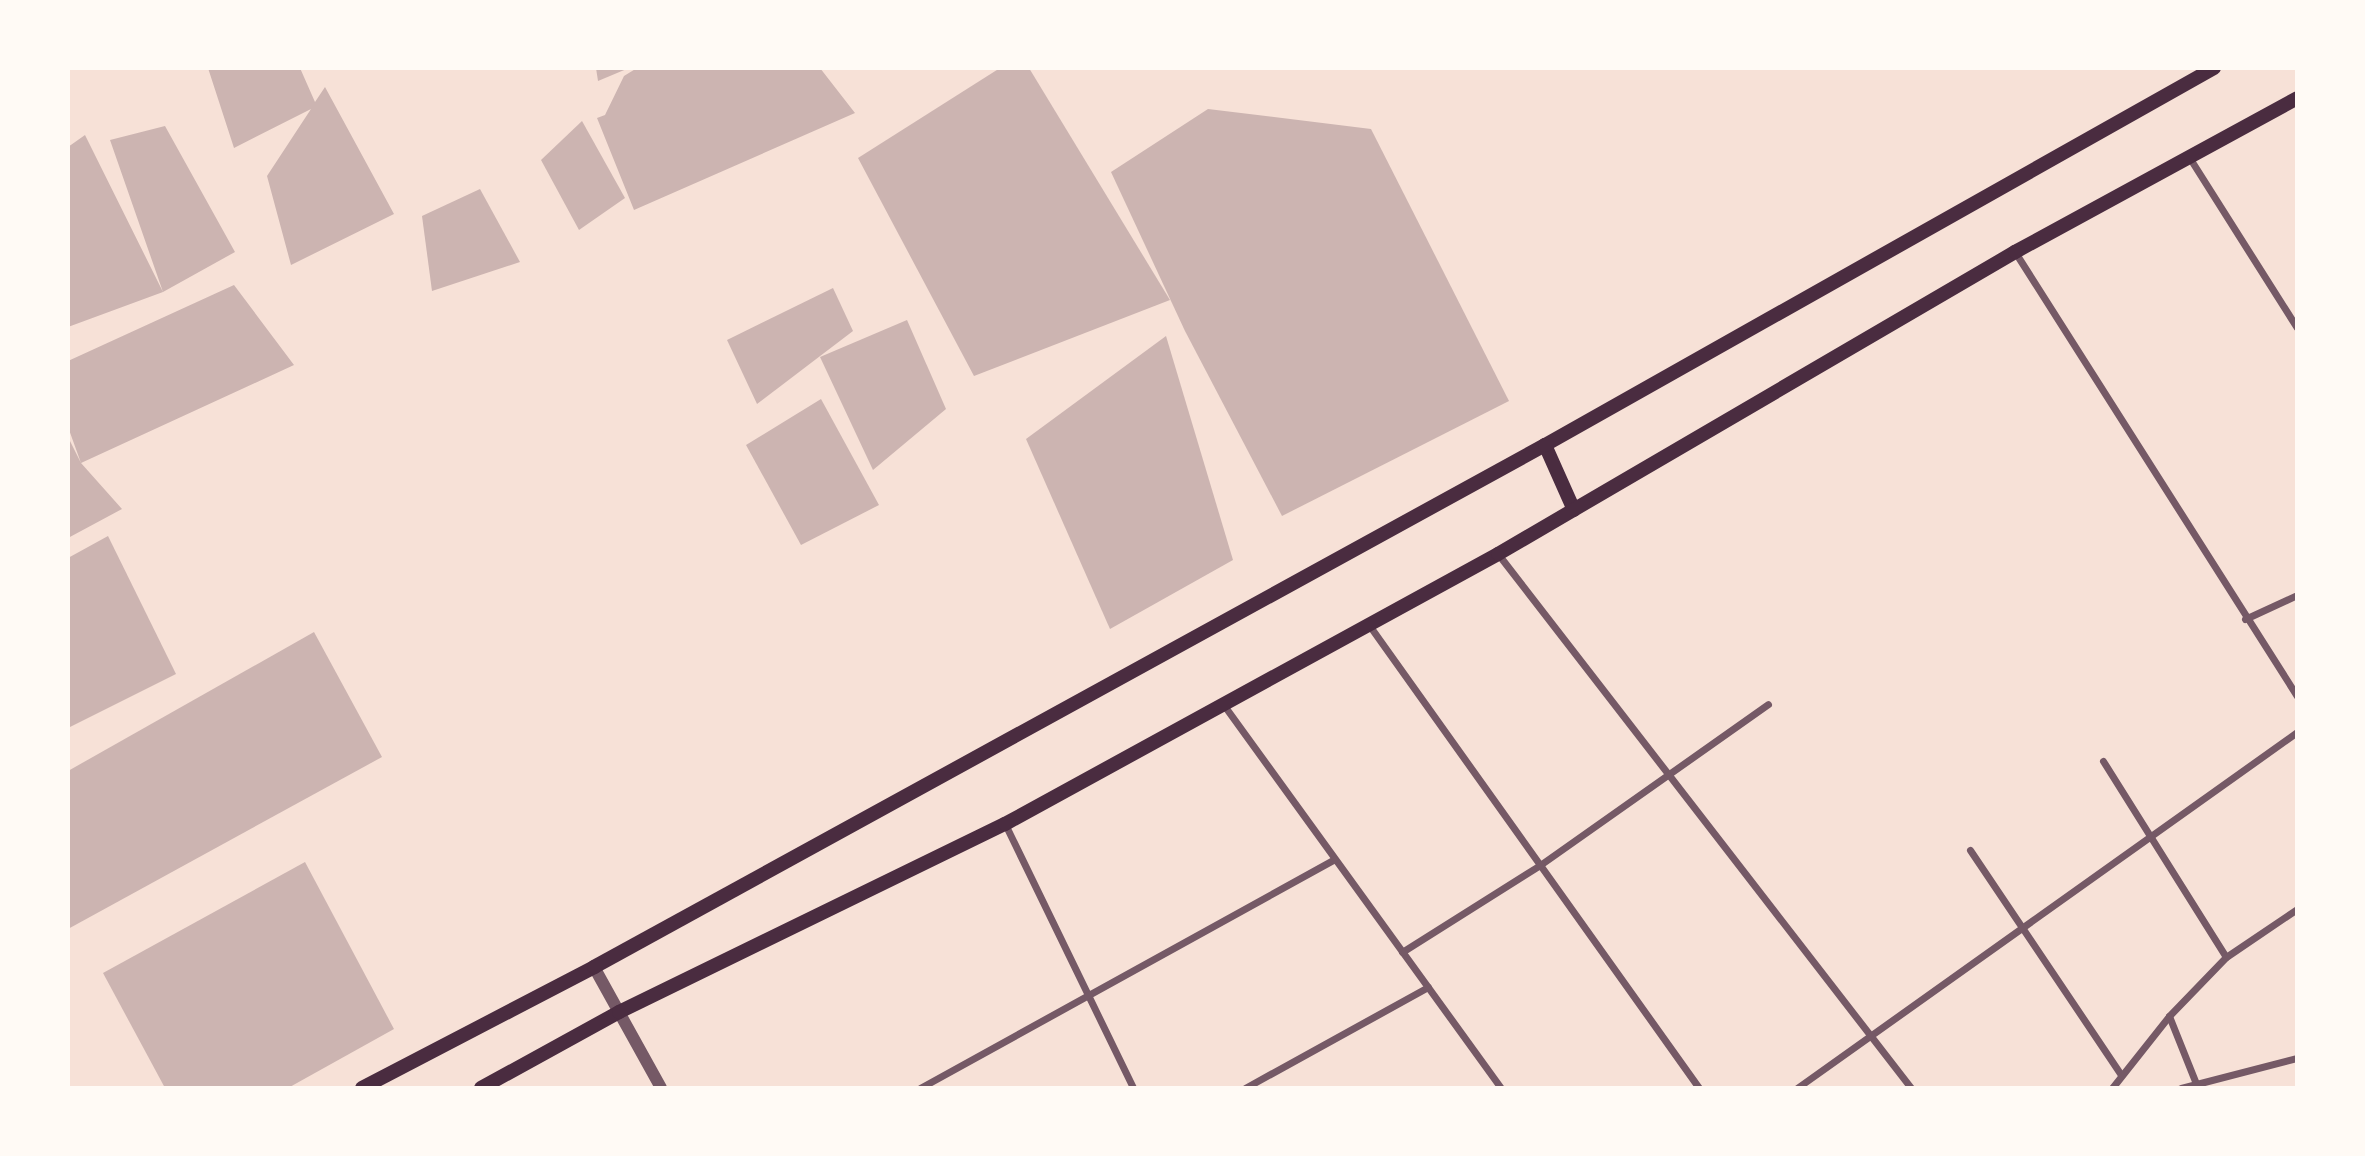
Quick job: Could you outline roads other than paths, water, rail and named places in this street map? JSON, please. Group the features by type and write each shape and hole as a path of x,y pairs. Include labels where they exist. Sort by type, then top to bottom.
{"main road":[{"path":"362,1088 594,967 1545,445 2214,68"},
{"path":"481,1088 619,1012 1005,824 1498,554 2015,252 2297,98"},
{"path":"1545,445 1574,510"}],"street":[{"path":"2188,157 2297,328"},
{"path":"2015,252 2245,619 2297,696"},
{"path":"1498,554 1911,1088"},
{"path":"2245,619 2297,595"},
{"path":"1369,625 1699,1088"},
{"path":"1223,704 1501,1088"},
{"path":"1402,952 1540,865 1768,704"},
{"path":"1797,1088 2297,732"},
{"path":"2103,761 2226,957"},
{"path":"1005,824 1133,1088"},
{"path":"1970,850 2121,1075"},
{"path":"920,1088 1088,998 1334,859"},
{"path":"2112,1088 2169,1016 2226,957 2297,909"},
{"path":"594,967 661,1088"},
{"path":"1245,1088 1428,987"},
{"path":"2169,1016 2197,1086"},
{"path":"2181,1088 2297,1058"}]}
